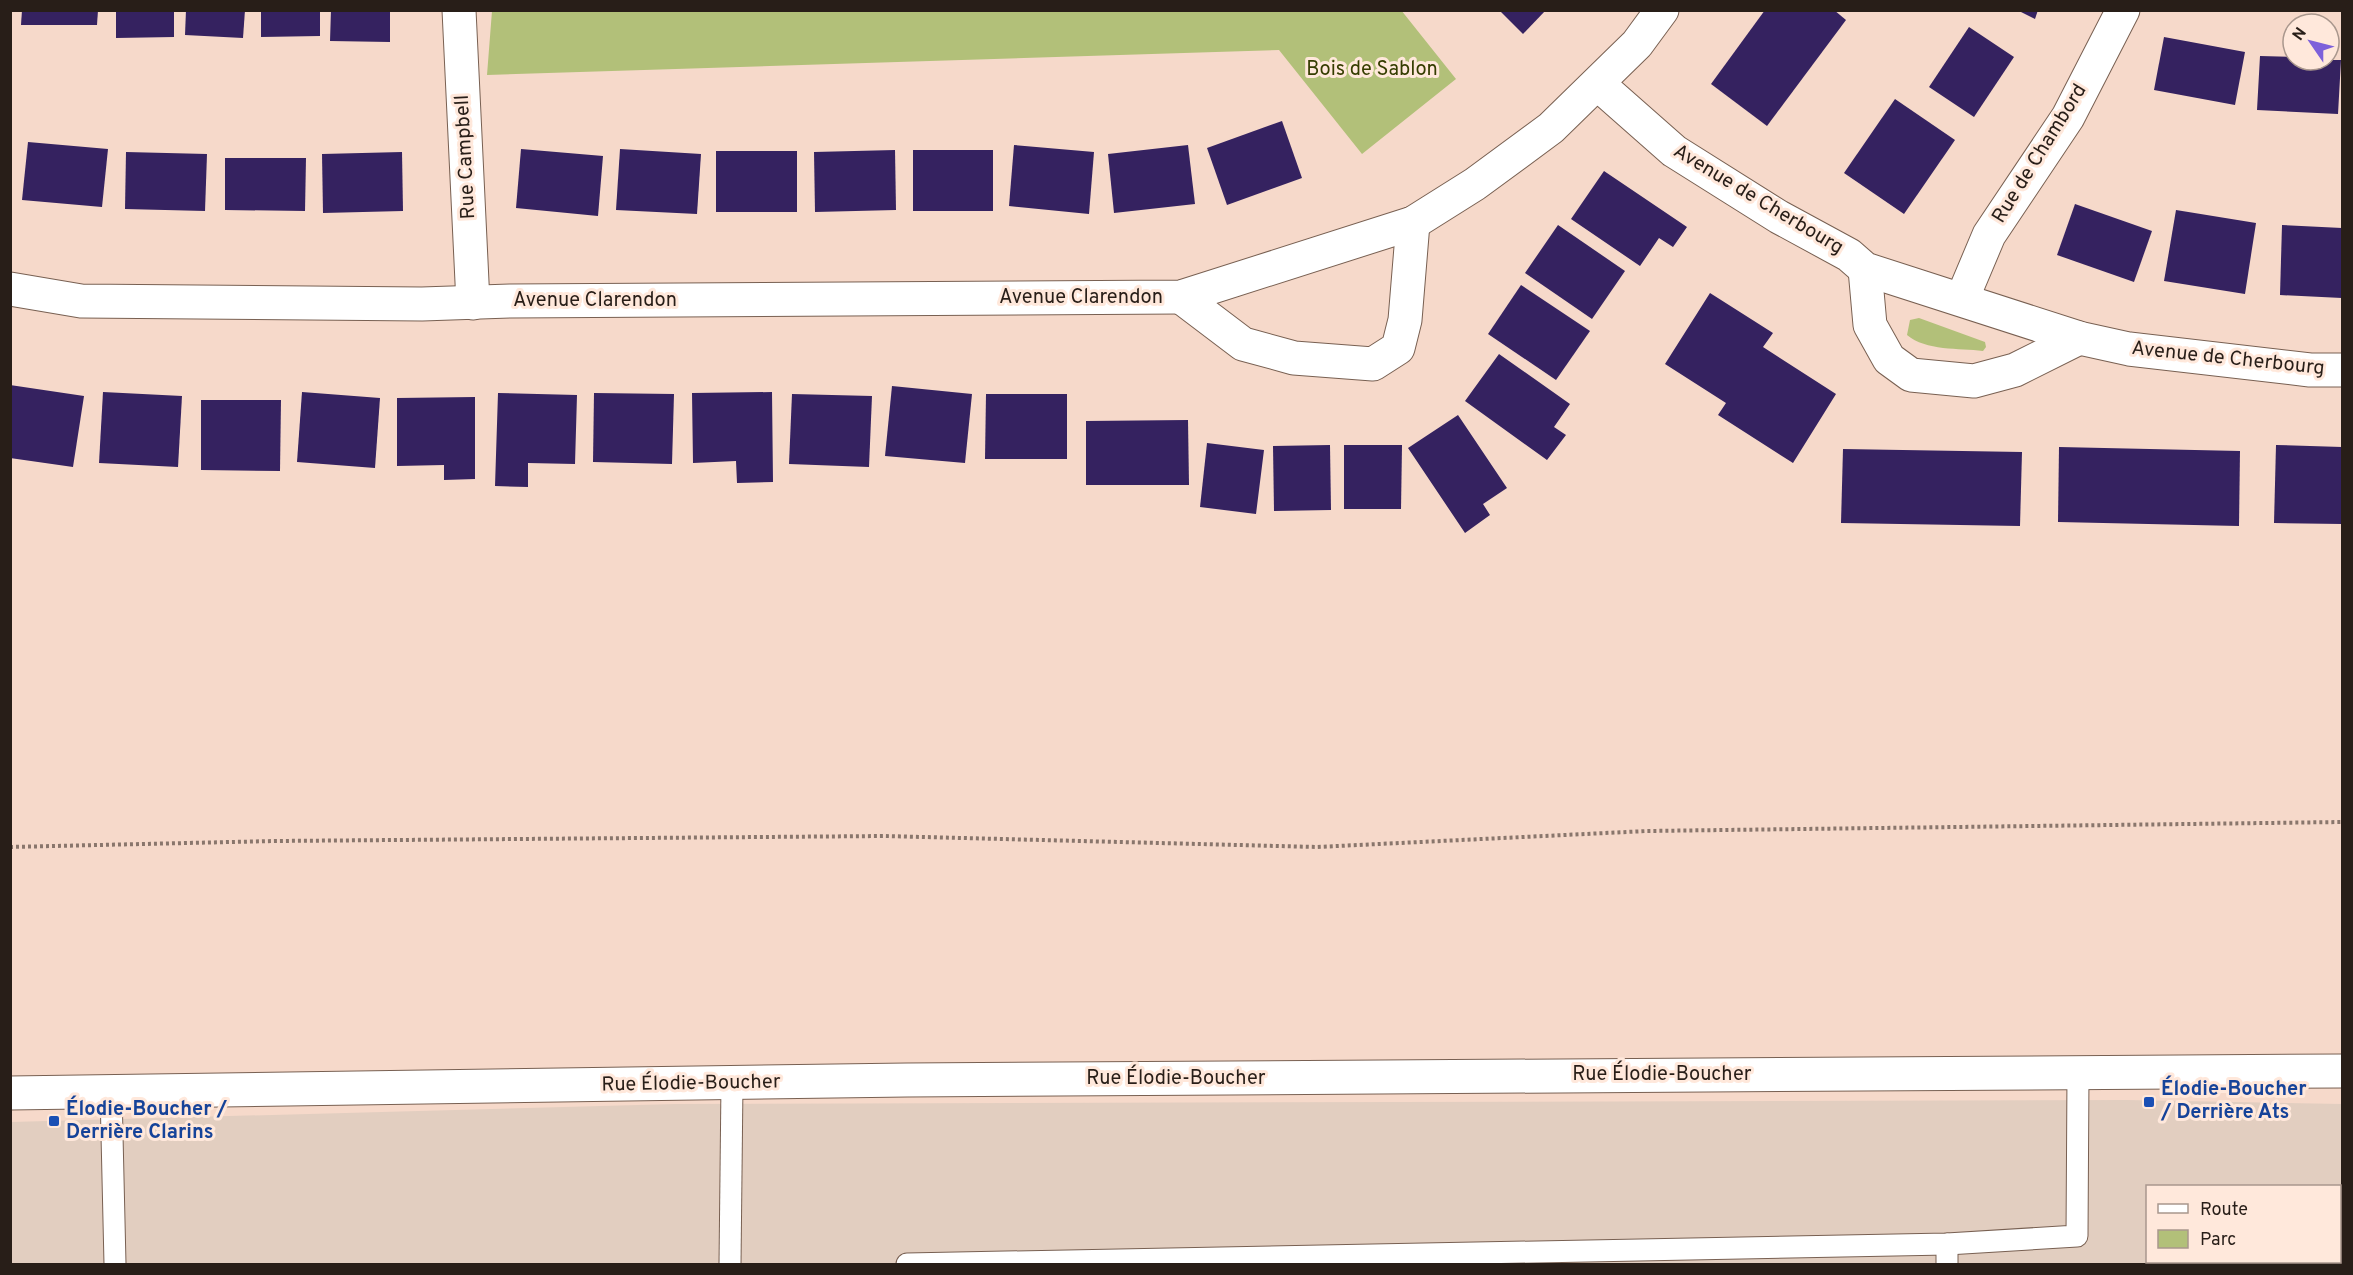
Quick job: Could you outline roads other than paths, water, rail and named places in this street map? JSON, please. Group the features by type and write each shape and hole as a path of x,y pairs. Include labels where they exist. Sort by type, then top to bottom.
{"street":[{"name":"Rue Campbell","path":"459,10 473,303"},
{"name":"Avenue Clarendon","path":"10,289 81,301 473,303 1181,297 1413,223 1475,184 1551,128 1637,44 1662,10"},
{"name":"Rue de Chambord","path":"1962,299 1989,235 2068,117 2123,10"},
{"name":"Avenue de Cherbourg","path":"1598,84 1674,151 1779,217 1849,255 1865,269 2079,338 2140,350 2310,370 2343,370"},
{"name":"Avenue Clarendon","path":"1181,297 1243,344 1294,358 1373,364 1398,348 1405,320 1413,223"},
{"path":"1865,269 1870,325 1889,359 1911,375 1974,381 2015,370 2079,338"},
{"name":"Rue Élodie-Boucher","path":"10,1093 732,1083 2343,1071"}],"lane":[{"path":"907,1264 1947,1254 2077,1236 2078,1074"},
{"path":"730,1264 732,1083"},
{"path":"111,1092 115,1264"}],"place":[{"name":"Élodie-Boucher / Derrière Ats","path":"2149,1102"},
{"name":"Élodie-Boucher / Derrière Clarins","path":"54,1121"}],"park label":[{"name":"Bois de Sablon","path":"1372,70"}]}
